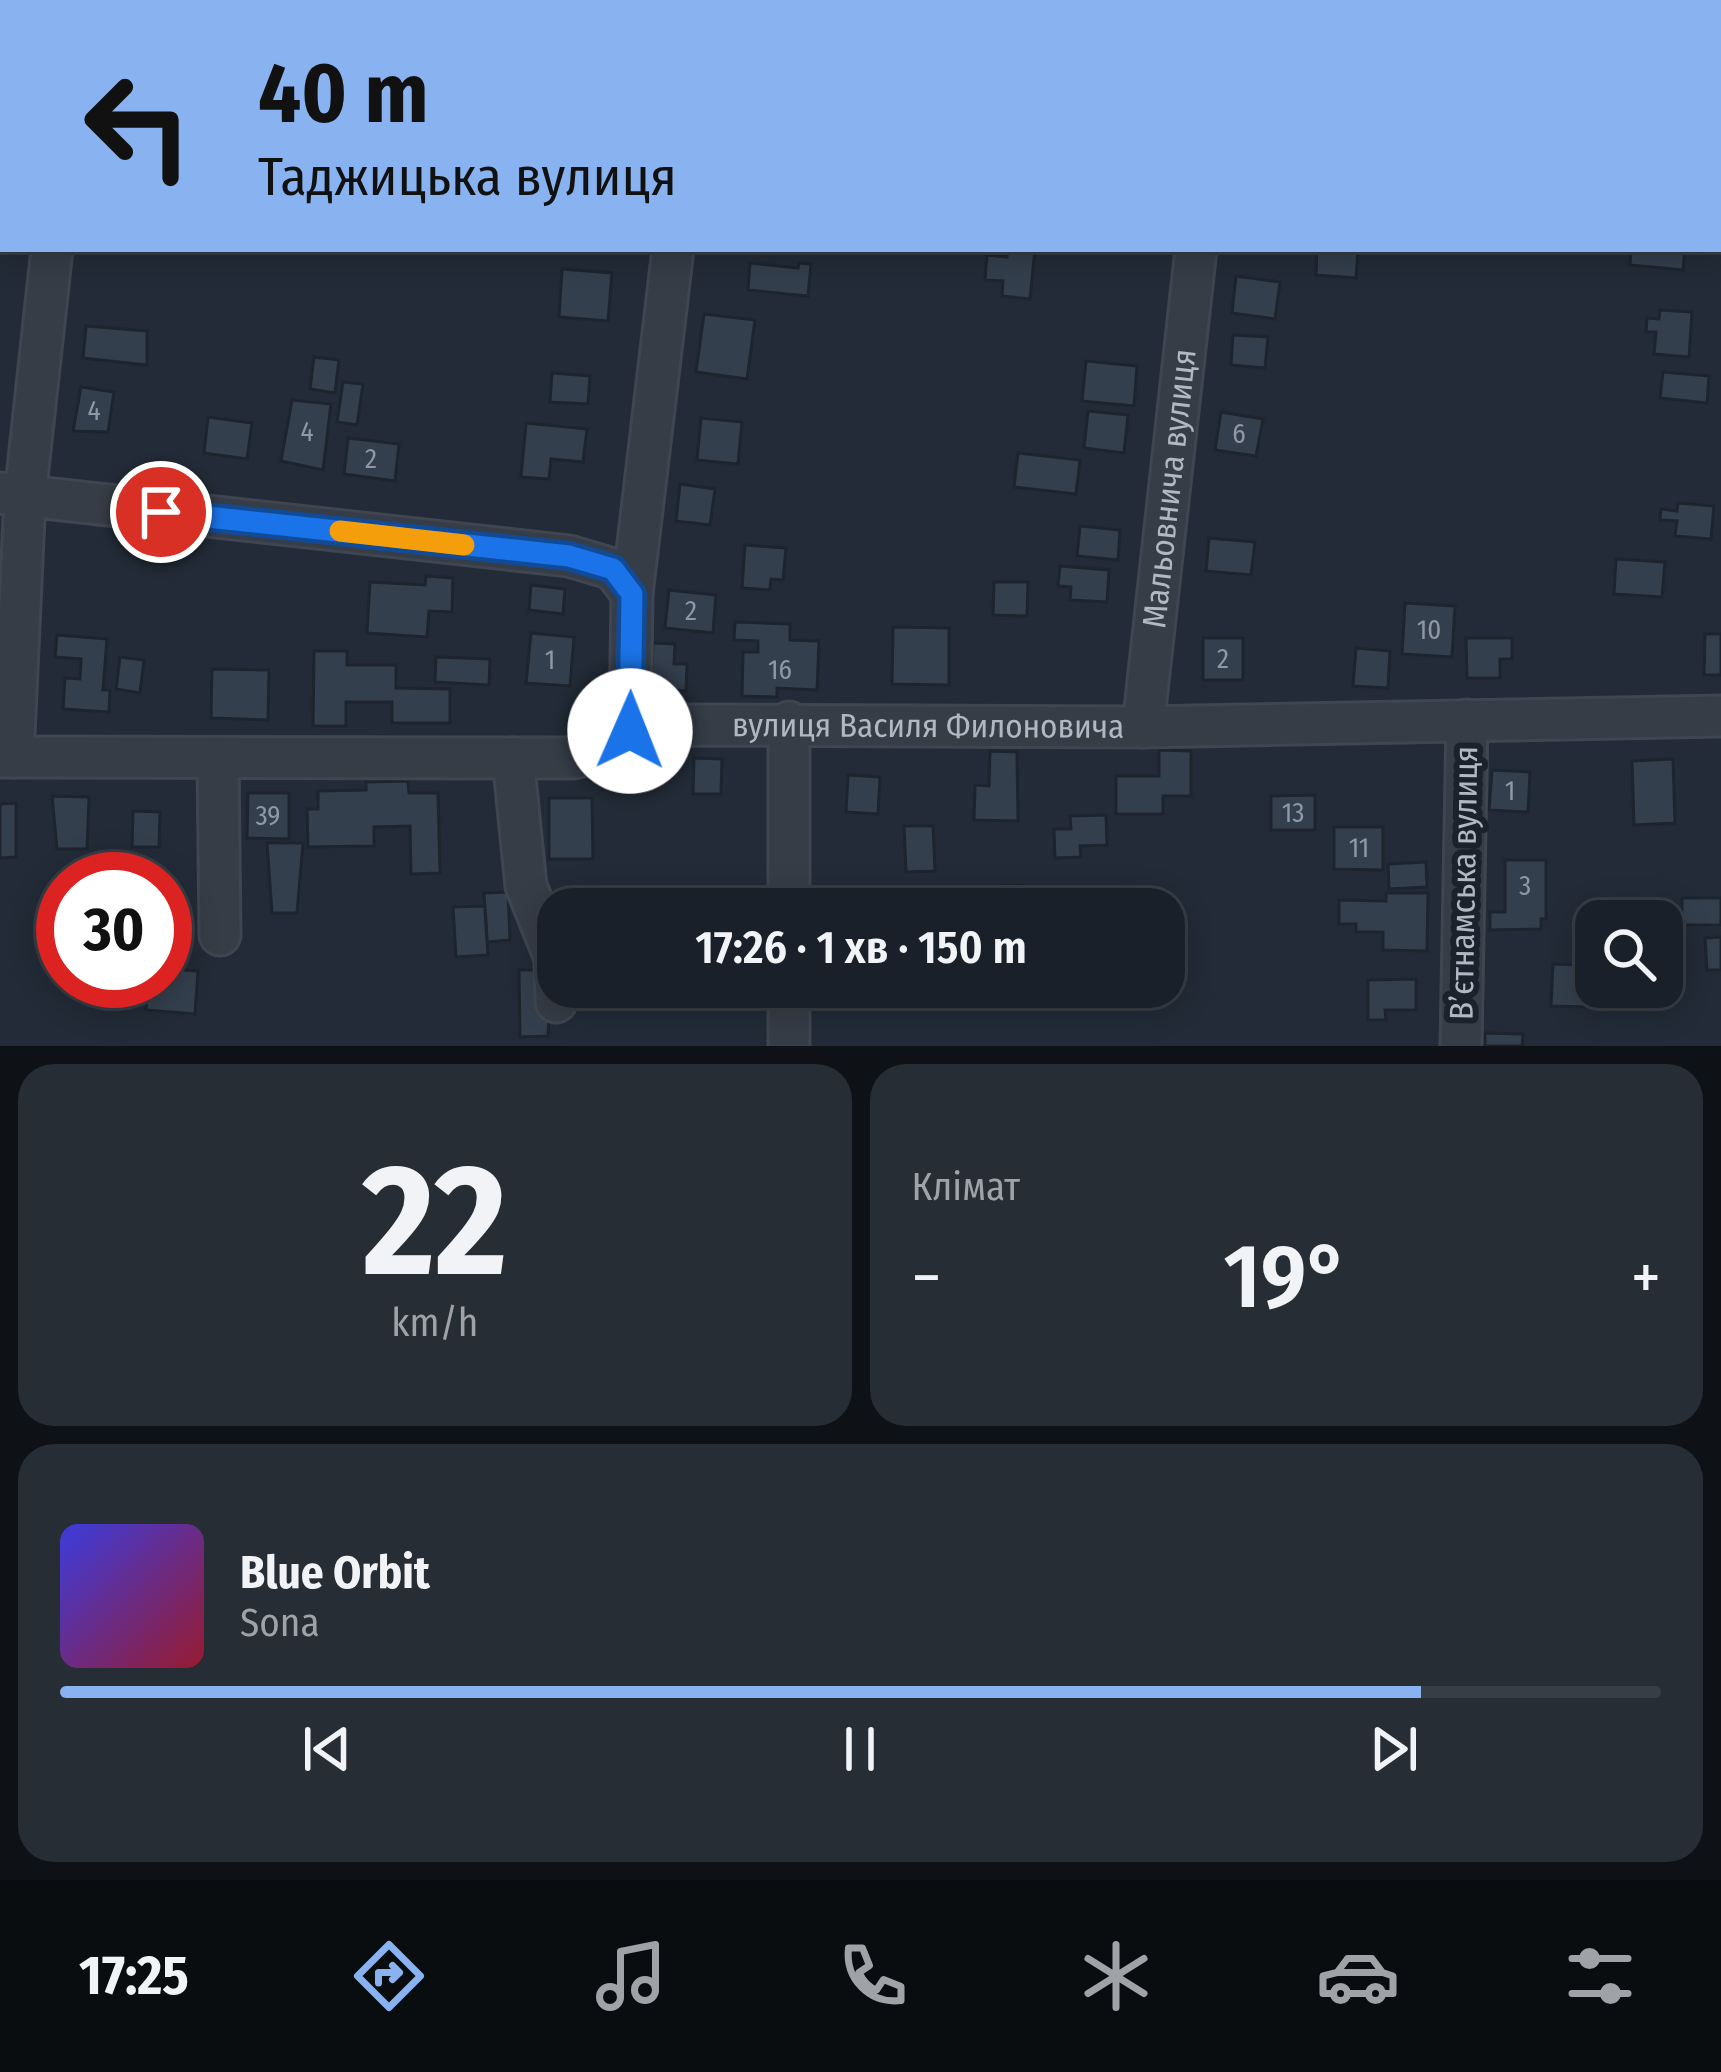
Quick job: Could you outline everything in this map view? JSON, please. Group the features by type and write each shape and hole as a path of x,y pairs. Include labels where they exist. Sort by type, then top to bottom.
{"street":[{"path":"7,757 12,495 52,252"},
{"path":"630,731 632,594 673,252"},
{"name":"Мальовнича вулиця","path":"1143,727 1196,252"},
{"path":"12,495 569,556 613,569 632,594"},
{"name":"вулиця Василя Филоновича","path":"7,757 574,758 605,750 630,731 789,722 1143,727 1721,716"},
{"name":"Вʼєтнамська вулиця","path":"1461,1046 1466,720"},
{"path":"789,722 789,888"},
{"path":"218,758 220,935"},
{"path":"513,758 526,886 537,913"},
{"path":"789,1008 789,1046"}],"building":[{"path":"1008,252 1035,252 1030,299 1002,296 1003,281 985,280 987,255 1007,257"},
{"path":"1317,252 1358,252 1356,278 1316,275"},
{"path":"1631,252 1685,252 1683,270 1630,265"},
{"path":"750,263 798,268 799,263 811,264 808,296 748,290"},
{"path":"562,269 612,273 608,321 559,317"},
{"path":"1236,276 1280,282 1275,319 1232,313"},
{"path":"1660,310 1692,312 1689,357 1654,354 1656,332 1646,332 1647,318 1659,319"},
{"path":"704,314 755,320 747,379 696,372"},
{"path":"86,326 147,331 147,365 83,358"},
{"path":"1233,335 1268,337 1265,368 1231,365"},
{"path":"314,357 339,360 335,393 310,389"},
{"path":"1086,361 1137,366 1134,406 1082,401"},
{"path":"1663,372 1709,376 1707,403 1660,398"},
{"path":"552,373 590,376 588,404 550,402"},
{"path":"343,382 363,384 357,425 337,422"},
{"path":"81,387 114,392 108,432 73,431"},
{"path":"292,400 331,404 323,470 281,461"},
{"path":"1088,411 1128,415 1124,453 1084,448"},
{"path":"1221,412 1263,419 1256,456 1215,450"},
{"path":"208,417 252,423 247,459 204,453"},
{"path":"701,418 742,422 738,464 697,460"},
{"path":"526,423 587,429 583,462 551,459 549,479 521,477"},
{"path":"348,438 399,444 395,481 344,474"},
{"path":"1018,453 1080,460 1076,494 1014,487"},
{"path":"680,484 715,489 710,525 676,521"},
{"path":"1678,503 1714,506 1711,539 1675,536 1677,521 1660,520 1661,509 1677,511"},
{"path":"1080,526 1120,530 1118,560 1077,556"},
{"path":"1209,538 1255,542 1251,575 1206,571"},
{"path":"745,545 786,548 783,580 771,579 770,590 742,588"},
{"path":"1616,559 1665,562 1662,597 1614,594"},
{"path":"1060,566 1109,570 1107,602 1070,600 1071,587 1058,586"},
{"path":"426,576 453,578 452,612 429,611 427,637 367,633 370,582 425,585"},
{"path":"994,582 1028,582 1027,616 993,615"},
{"path":"531,585 565,589 563,614 529,610"},
{"path":"669,590 716,595 713,633 665,628"},
{"path":"1405,603 1455,606 1452,657 1402,654"},
{"path":"735,622 790,624 790,640 819,641 817,690 777,688 777,697 742,696 743,652 758,652 758,641 734,640"},
{"path":"893,627 949,628 949,685 892,684"},
{"path":"531,633 574,637 570,686 526,683"},
{"path":"1705,634 1721,634 1721,675 1704,675"},
{"path":"57,635 107,639 103,690 110,690 109,712 63,709 65,678 80,679 81,659 55,657"},
{"path":"1203,638 1243,638 1243,680 1203,680"},
{"path":"1466,638 1512,638 1512,659 1500,659 1500,678 1467,678"},
{"path":"653,643 675,644 674,664 687,664 686,691 651,689"},
{"path":"1356,648 1390,651 1388,688 1353,686"},
{"path":"314,651 347,651 347,665 396,665 396,688 450,689 450,723 392,723 392,702 346,702 346,726 313,726"},
{"path":"120,657 144,660 140,693 116,689"},
{"path":"436,657 490,659 489,685 435,682"},
{"path":"212,669 269,670 268,720 211,718"},
{"path":"1159,750 1191,751 1191,796 1163,796 1163,814 1116,814 1116,776 1159,776"},
{"path":"990,751 1017,752 1018,821 974,820 975,785 989,786"},
{"path":"694,758 722,759 721,794 693,794"},
{"path":"1673,759 1675,823 1634,825 1632,761"},
{"path":"1492,770 1530,772 1528,812 1489,810"},
{"path":"848,775 880,777 878,814 846,812"},
{"path":"408,781 409,793 438,793 440,873 411,874 410,826 374,827 374,846 308,847 307,809 318,809 318,791 366,790 366,782"},
{"path":"248,793 289,793 289,839 247,838"},
{"path":"1315,795 1315,830 1271,830 1271,796"},
{"path":"52,796 89,797 87,849 57,849"},
{"path":"549,798 592,798 593,859 549,859"},
{"path":"16,803 16,857 0,858 0,804"},
{"path":"133,811 160,812 159,847 132,847"},
{"path":"1106,815 1107,845 1080,846 1081,857 1055,858 1054,829 1071,829 1070,816"},
{"path":"904,826 933,826 935,871 906,872"},
{"path":"1334,827 1383,827 1383,870 1334,869"},
{"path":"267,843 303,843 297,913 272,913"},
{"path":"1505,860 1546,860 1546,919 1541,919 1541,929 1490,930 1490,912 1505,912"},
{"path":"1426,862 1427,887 1389,889 1388,864"},
{"path":"508,892 510,940 487,942 484,893"},
{"path":"1386,893 1428,893 1427,951 1383,950 1383,932 1356,932 1356,924 1339,924 1339,900 1386,901"},
{"path":"1721,898 1721,925 1683,925 1682,900"},
{"path":"485,906 488,955 456,957 453,907"},
{"path":"1721,937 1721,970 1707,970 1705,938"},
{"path":"1553,964 1575,965 1575,1007 1551,1006"},
{"path":"519,970 537,970 537,1008 549,1008 548,1036 520,1037"},
{"path":"192,971 198,971 195,1014 146,1010 192,1008"},
{"path":"1416,979 1416,1010 1385,1010 1386,1020 1368,1020 1368,980"},
{"path":"1485,1033 1523,1034 1522,1046 1485,1046"}],"slow traffic":[{"path":"340,531 464,545"}],"route":[{"path":"161,512 569,556 613,569 632,594 630,731"}]}
